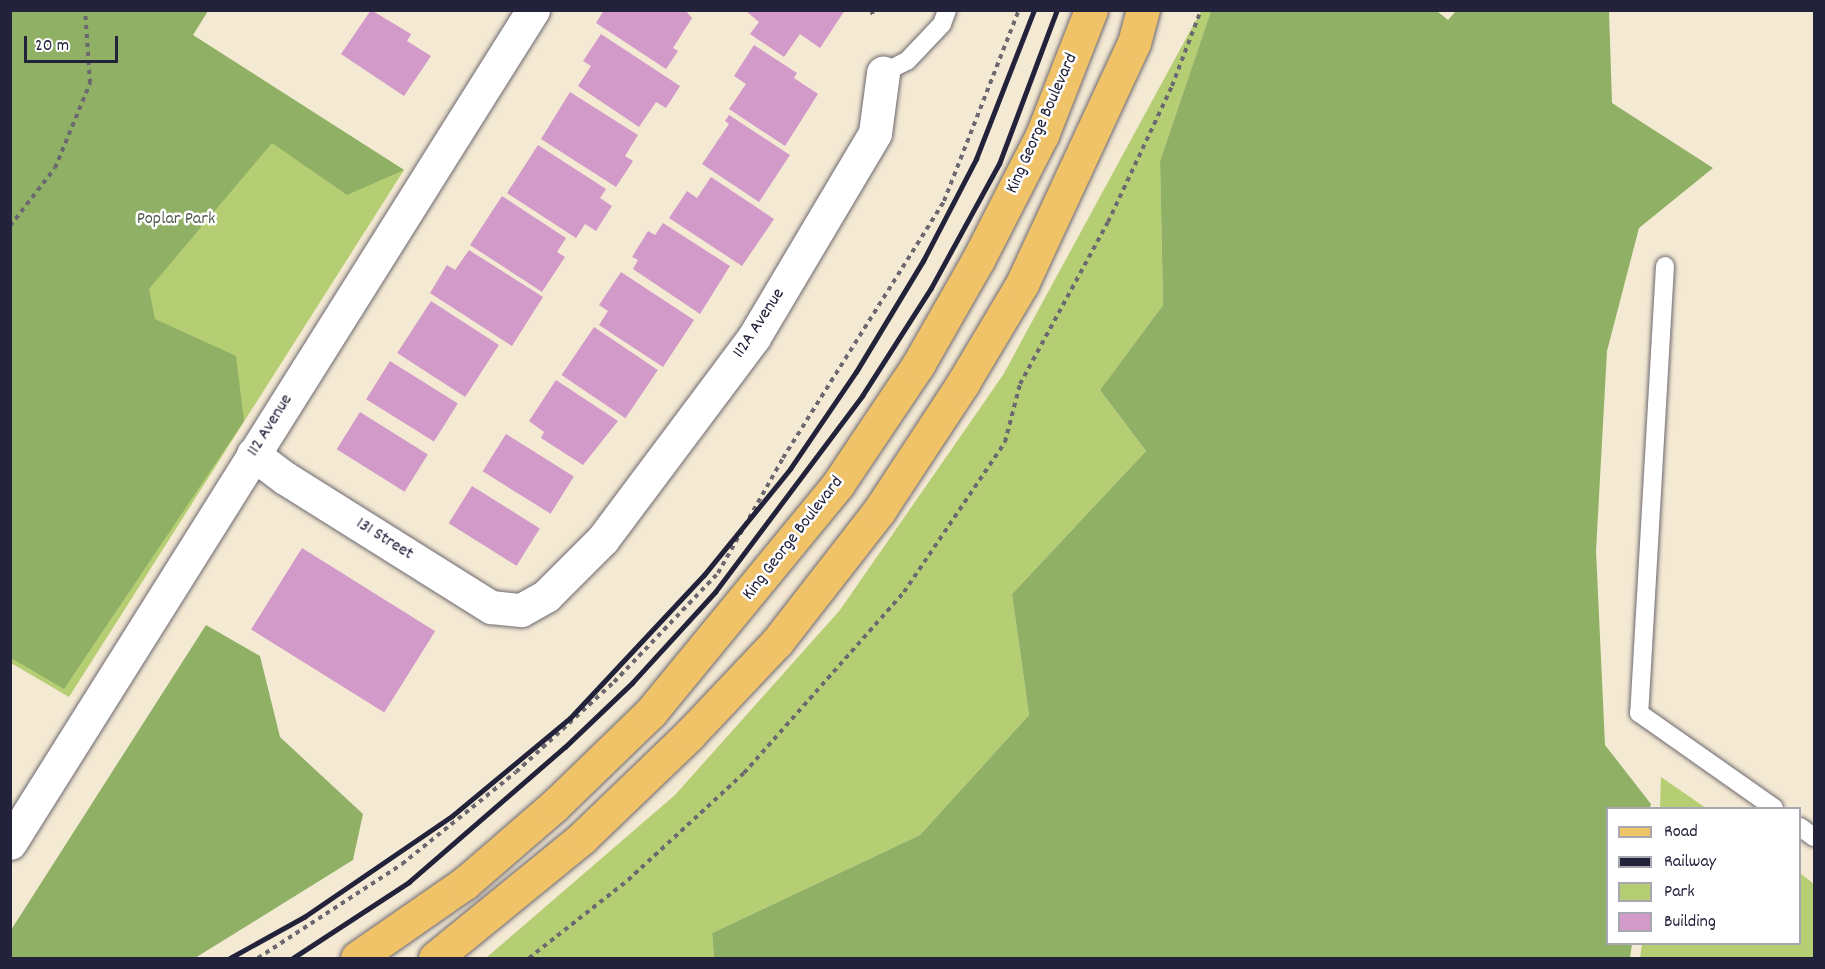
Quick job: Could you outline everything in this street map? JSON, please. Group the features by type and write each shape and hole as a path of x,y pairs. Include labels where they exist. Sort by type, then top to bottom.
{"main road":[{"name":"King George Boulevard","path":"357,958 465,883 554,806 651,712 838,484 918,366 978,260 1042,135 1091,10"},
{"path":"435,958 582,838 689,735 777,642 879,511 963,383 1022,284 1134,43 1143,10"}],"street":[{"name":"112 Avenue","path":"10,843 532,10"},
{"name":"112A Avenue","path":"521,610 546,596 603,539 754,338 875,133 883,73"},
{"name":"131 Street","path":"253,454 285,478 491,607 521,610"}],"lane":[{"name":"112A Avenue","path":"883,73 907,61 942,24 947,10"},
{"path":"1665,267 1638,713 1773,807"},
{"path":"1801,827 1815,837"}],"path":[{"path":"10,226 55,168 90,83 85,10"},
{"path":"872,10 873,18"},
{"path":"258,958 402,864 516,772 614,682 718,573 783,458 944,201 1019,10"}],"green space":[{"name":"Poplar Park","path":"11,10 208,11 193,35 404,170 347,195 272,143 149,289 155,319 236,356 244,421 64,689 11,658"},
{"name":"Poplar Park","path":"11,11 154,11 404,170 69,697 11,663"},
{"path":"1201,11 1211,11 1160,161 1163,305 1100,390 1146,451 1012,594 1029,715 920,835 712,933 714,958 486,958 675,795 840,610 1003,375"},
{"path":"1211,11 1437,11 1448,20 1456,11 1609,11 1612,103 1713,168 1639,228 1607,351 1596,551 1605,745 1651,804 1650,807 1606,807 1606,945 1632,945 1630,958 714,958 712,933 920,835 1029,715 1012,594 1146,451 1100,390 1163,305 1160,161"},
{"path":"206,625 260,656 280,737 363,814 353,860 195,958 11,958 11,930"},
{"path":"1661,777 1705,807 1660,807"},
{"path":"1801,874 1814,884 1814,958 1640,958 1642,945 1801,945"}],"building":[{"path":"371,10 411,34 407,41 431,56 404,96 341,54"},
{"path":"604,10 685,10 692,18 673,48 678,51 666,69 596,23"},
{"path":"745,10 845,10 820,48 800,34 784,57 750,34 759,22"},
{"path":"601,34 680,86 666,108 656,102 639,127 578,86 591,66 583,61"},
{"path":"754,45 797,73 794,78 818,94 785,146 729,109 746,84 734,76"},
{"path":"570,92 638,135 625,156 633,161 616,187 541,139"},
{"path":"729,115 790,155 759,202 702,164 729,124 725,121"},
{"path":"538,145 606,189 600,198 612,206 596,231 585,224 576,238 507,193"},
{"path":"711,177 774,219 742,266 669,218 687,191 697,198"},
{"path":"502,196 566,238 557,252 565,257 542,292 470,245"},
{"path":"663,223 730,266 700,314 633,269 638,260 632,257 648,231 655,235"},
{"path":"469,250 543,297 512,346 430,293 447,265 455,270"},
{"path":"621,272 694,320 663,367 599,325 608,311 599,305"},
{"path":"431,301 499,345 465,397 397,353"},
{"path":"594,327 658,370 625,418 562,375"},
{"path":"390,361 458,403 434,442 366,399"},
{"path":"556,380 618,421 583,465 541,438 544,432 529,421"},
{"path":"360,412 428,454 405,492 337,449"},
{"path":"506,434 574,476 551,514 483,471"},
{"path":"472,486 540,528 517,566 449,523"},
{"path":"302,548 435,631 384,713 251,629"}],"railway":[{"path":"230,958 304,917 452,816 570,718 704,575 790,469 856,372 923,261 976,159 1034,10"},
{"path":"293,958 409,882 565,747 632,683 715,592 862,396 931,288 999,164 1057,10"}]}
